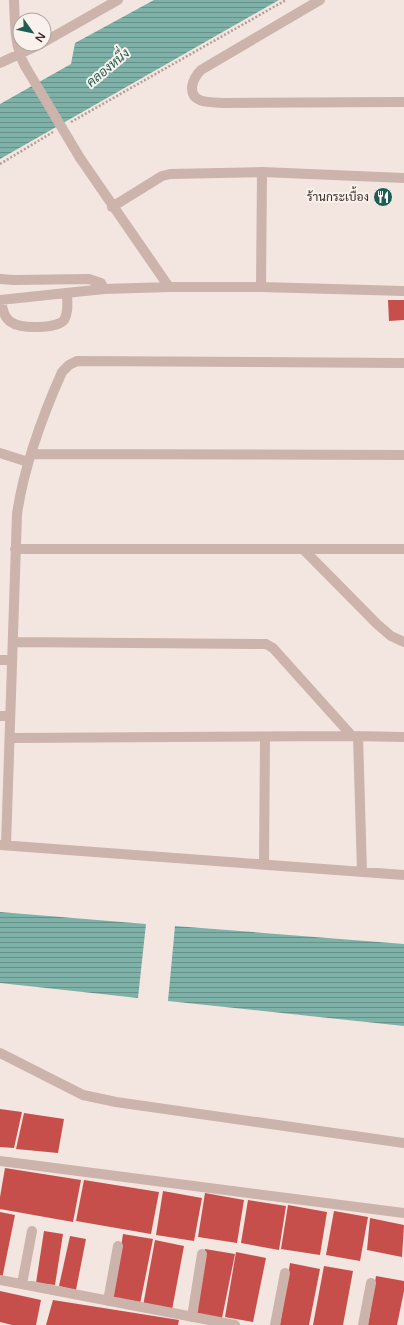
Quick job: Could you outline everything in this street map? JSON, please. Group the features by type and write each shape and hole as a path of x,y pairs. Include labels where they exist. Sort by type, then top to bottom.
{"street":[{"path":"14,0 15,34 19,55 80,158 112,207 169,287"},
{"path":"52,37 118,0"},
{"path":"320,0 201,70 196,75 193,83 192,92 196,98 203,102 226,103 404,102"},
{"path":"0,63 25,52"},
{"path":"112,207 162,176 170,174 262,172 404,178"},
{"path":"261,287 262,172"},
{"path":"0,279 89,279 101,284 104,289"},
{"path":"67,293 66,314 63,321 42,327 21,326 11,323 6,317 0,300 104,289 169,287 261,287 404,291"},
{"path":"404,363 77,361 69,365 62,372 30,458 20,496 15,549 13,642 5,716 11,738 4,807 3,845 404,875"},
{"path":"0,453 30,458 404,455"},
{"path":"15,549 404,549"},
{"path":"303,549 377,624 391,636 404,642"},
{"path":"13,642 266,644 274,648 355,736 362,872"},
{"path":"0,660 11,660"},
{"path":"264,865 265,737"},
{"path":"11,738 404,737"},
{"path":"0,1053 83,1095 116,1102 404,1143"},
{"path":"0,1162 404,1213"},
{"path":"22,1284 32,1231"},
{"path":"108,1301 118,1246"},
{"path":"192,1317 202,1254"},
{"path":"275,1325 285,1273"},
{"path":"0,1280 235,1325"},
{"path":"363,1325 371,1283"}],"path":[{"path":"69,123 286,0"},
{"path":"0,164 56,130"}],"water":[{"name":"คลองหนึ่ง","path":"154,0 279,0 0,159 0,104 71,64 75,43"},
{"path":"0,912 146,924 138,998 0,983"},
{"path":"175,926 404,944 404,1026 168,1001"}],"building":[{"path":"388,300 404,300 404,320 389,321"},
{"path":"0,1109 22,1112 14,1148 0,1147"},
{"path":"24,1113 64,1119 58,1153 16,1149"},
{"path":"5,1168 81,1180 73,1222 0,1209 0,1197"},
{"path":"84,1180 159,1192 151,1234 76,1221"},
{"path":"163,1191 202,1198 194,1241 156,1235"},
{"path":"205,1193 244,1200 237,1243 198,1237"},
{"path":"248,1200 286,1206 279,1250 241,1243"},
{"path":"288,1205 327,1212 320,1255 281,1249"},
{"path":"334,1211 368,1217 360,1261 326,1255"},
{"path":"0,1212 15,1215 2,1279 0,1279"},
{"path":"370,1218 404,1225 402,1257 367,1250"},
{"path":"44,1231 63,1234 55,1285 36,1283"},
{"path":"123,1234 153,1239 140,1304 113,1299"},
{"path":"70,1236 86,1239 76,1290 59,1286"},
{"path":"155,1240 184,1246 172,1310 143,1306"},
{"path":"205,1249 235,1254 222,1318 194,1314"},
{"path":"236,1252 266,1258 253,1322 225,1317"},
{"path":"290,1263 320,1269 309,1325 280,1325"},
{"path":"324,1266 353,1271 343,1325 313,1325"},
{"path":"376,1276 404,1281 404,1291 397,1325 368,1325"},
{"path":"0,1291 41,1300 36,1325 12,1325 0,1322"},
{"path":"53,1300 179,1320 178,1325 46,1325"}],"place":[{"name":"ร้านกระเบื้อง","path":"383,197"}]}
